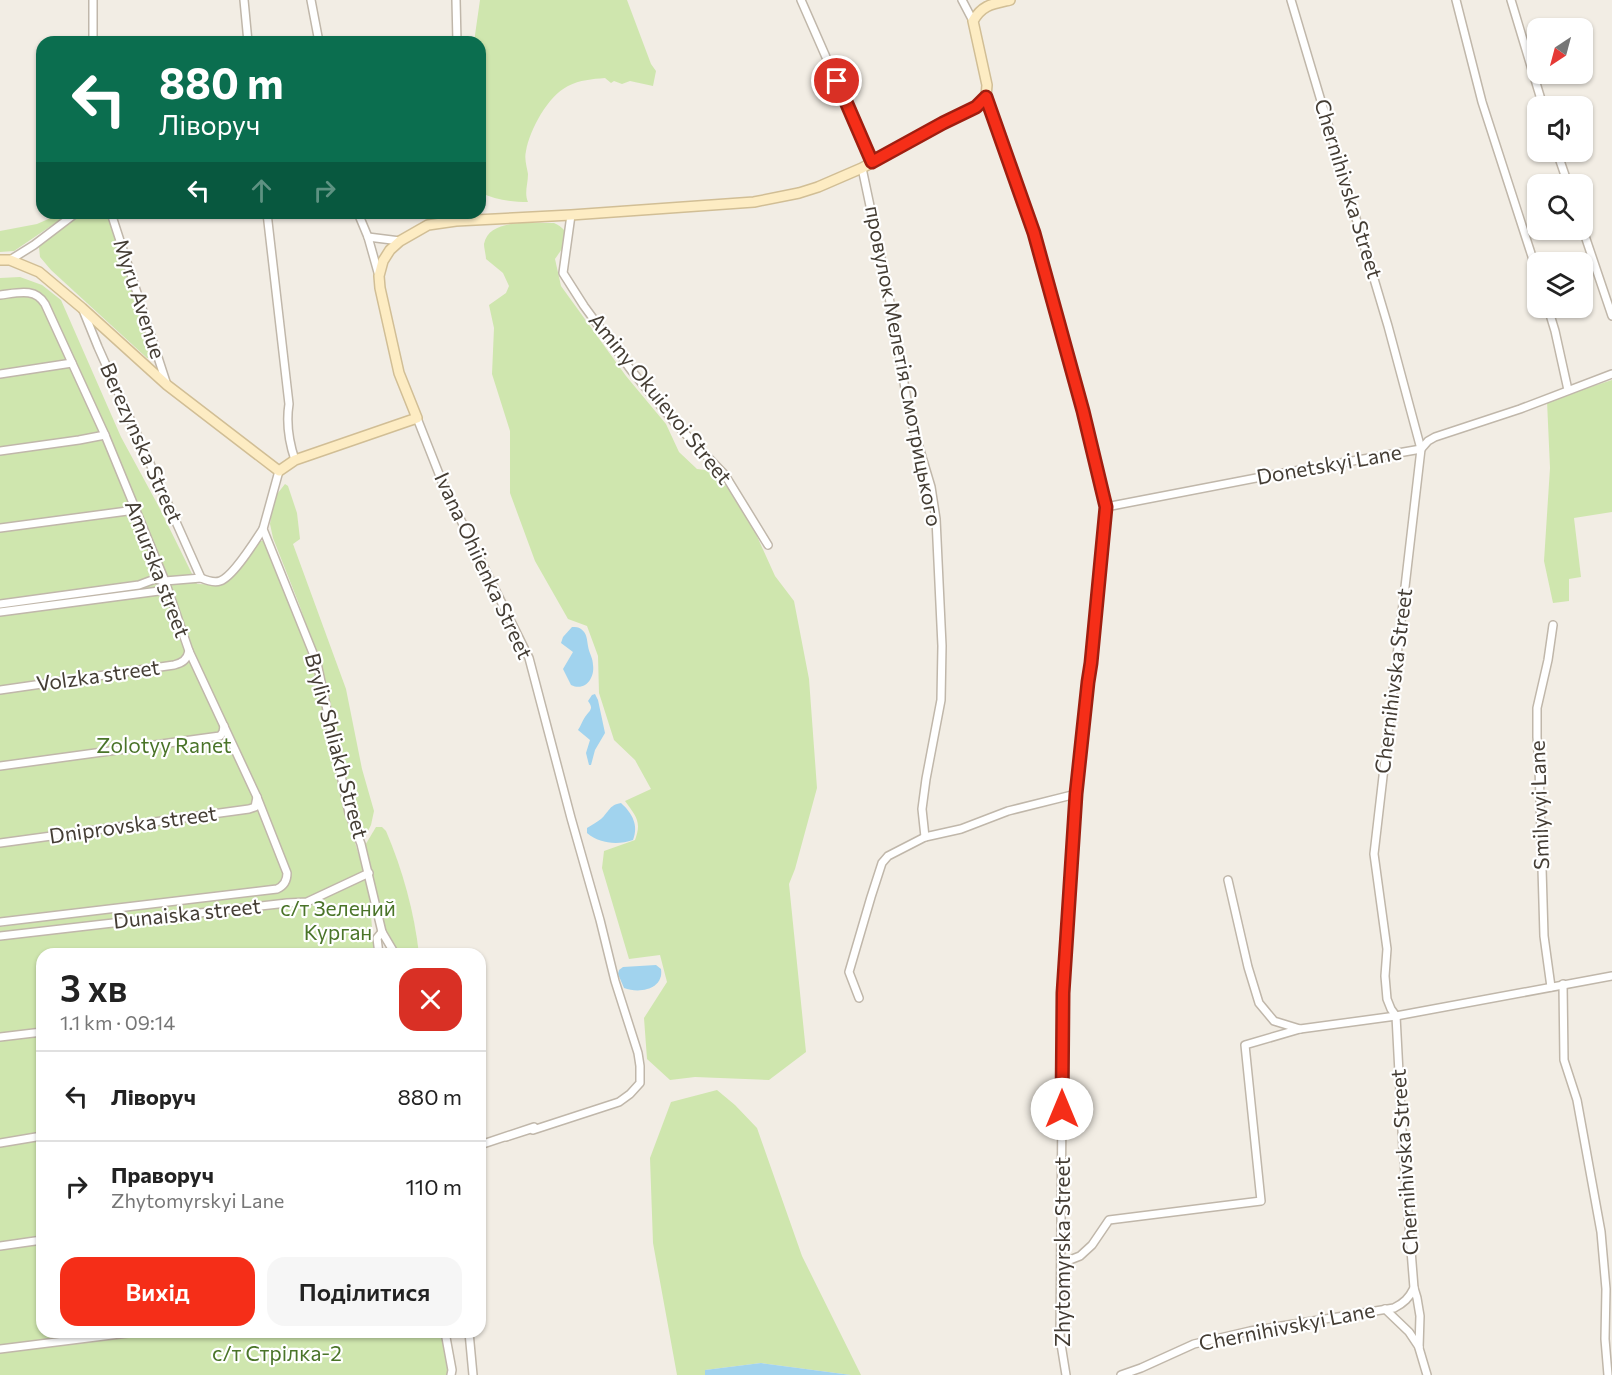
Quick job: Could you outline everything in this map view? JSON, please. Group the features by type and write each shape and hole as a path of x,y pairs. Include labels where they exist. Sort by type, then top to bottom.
{"street":[{"path":"93,0 93,36"},
{"path":"244,0 247,36"},
{"path":"310,0 318,36"},
{"path":"456,0 457,36"},
{"path":"801,0 872,162"},
{"name":"Zhytomyrska Street","path":"962,0 973,21 987,85 986,97 1034,233 1083,411 1106,507 1076,794 1063,993 1060,1338 1066,1375"},
{"path":"973,21 978,11 989,5 1010,0"},
{"name":"Chernihivska Street","path":"1291,0 1389,326 1421,449 1374,854 1387,950 1385,976 1387,999 1396,1016 1414,1288 1418,1298 1420,1316 1419,1348 1427,1375"},
{"path":"1456,0 1482,102 1531,252"},
{"path":"1511,0 1540,96"},
{"path":"486,216 571,215 754,201 799,193 862,168 976,107 986,97"},
{"name":"провулок Мелетія Смотрицького","path":"862,168 888,291 910,417 932,487 936,519 942,646 941,700 922,809 925,837"},
{"name":"Aminy Okuievoi Street","path":"571,215 562,273 631,370 674,422 724,475 768,545"},
{"path":"10,260 68,219"},
{"name":"Myru Avenue","path":"113,219 167,385"},
{"path":"268,219 289,404 287,417 290,446 295,460"},
{"name":"Ivana Ohiienka Street","path":"360,219 379,276 399,373 443,484 529,658 615,981 638,1053 640,1083 628,1096"},
{"path":"379,276 386,255 399,241 428,225 449,219"},
{"path":"368,237 399,241"},
{"path":"1586,240 1612,316"},
{"name":"Berezynska Street","path":"0,260 10,260 39,272 167,385 279,471"},
{"name":"Amurska street","path":"0,295 32,292 42,298 105,435 165,581 189,651 257,798 287,873 286,881"},
{"name":"Berezynska Street","path":"82,308 201,578"},
{"path":"1551,318 1568,390"},
{"path":"0,374 72,363"},
{"name":"Donetskyi Lane","path":"1106,507 1421,449 1435,437 1520,409 1612,374"},
{"path":"0,604 140,585 155,579 165,581 201,578 214,582 225,579 245,556 263,529 279,471 295,460 417,418"},
{"path":"0,451 105,435"},
{"path":"0,528 135,510"},
{"name":"Bryliv Shliakh Street","path":"263,529 317,663 349,813 361,844 382,932 391,948"},
{"path":"0,612 159,591 165,581"},
{"name":"Smilyvyi Lane","path":"1551,987 1544,936 1537,708 1553,625"},
{"name":"Volzka street","path":"0,690 174,665 185,660 189,651"},
{"path":"0,766 220,736 224,726"},
{"path":"859,998 849,972 873,889 882,863 888,856 925,837 961,829 1008,811 1076,794"},
{"name":"Dniprovska street","path":"0,843 249,809 255,807 257,798"},
{"name":"Dunaiska street","path":"0,936 264,905 308,902 369,873"},
{"path":"1228,880 1248,967 1259,1003 1274,1021 1300,1029"},
{"name":"Dunaiska street","path":"0,922 277,889 286,881"},
{"path":"378,948 376,939 382,932"},
{"path":"1062,1263 1080,1256 1092,1245 1109,1220 1262,1201 1245,1045 1300,1029 1396,1016 1612,976"},
{"path":"1563,984 1564,1060 1577,1100 1601,1232 1606,1289 1605,1339 1608,1375"},
{"path":"1270,1037 1274,1021"},
{"path":"0,1037 36,1033"},
{"path":"628,1096 619,1102 533,1130 564,1119 628,1096"},
{"path":"628,1096 518,1134 506,1137 604,1104 628,1096"},
{"path":"486,1143 628,1096"},
{"path":"0,1143 36,1137"},
{"path":"0,1246 36,1241"},
{"name":"Chernihivskyi Lane","path":"1121,1375 1194,1344 1250,1331 1394,1308 1410,1296 1414,1288"},
{"path":"1385,1309 1409,1332 1419,1348"},
{"path":"0,1349 88,1338"},
{"path":"446,1338 451,1375"},
{"path":"470,1338 473,1375"}],"green space":[{"path":"480,0 627,0 651,64 656,71 653,86 630,81 622,84 614,81 611,83 605,78 582,81 568,86 547,105 531,133 525,160 528,174 526,195 528,202 491,197 486,195 486,36 475,36"},
{"path":"48,219 61,219 14,251 0,252 0,231 37,224"},
{"path":"74,219 110,219 154,355 152,359 147,358 51,270 40,257 39,247"},
{"path":"554,223 566,235 566,240 555,259 561,286 626,376 666,424 679,452 697,469 714,471 735,497 756,534 775,576 794,601 809,679 817,788 789,884 806,1052 769,1080 695,1077 670,1080 647,1059 644,1018 667,982 660,955 629,959 602,868 604,851 635,840 638,828 637,819 625,801 651,789 635,760 614,740 599,693 598,656 587,626 568,619 535,561 510,493 510,431 492,374 494,328 489,305 506,293 509,286 503,273 486,259 484,244 494,229 503,226"},
{"name":"Zolotyy Ranet","path":"20,277 42,285 61,300 121,437 197,584 223,585 234,576 232,575 258,541 263,541 268,547 315,665 333,756 350,826 369,889 374,948 36,948 36,1338 449,1338 453,1375 0,1375 0,927 43,921 0,924 0,278"},
{"path":"1612,380 1612,512 1574,518 1581,577 1569,579 1569,601 1553,603 1544,561 1550,468 1547,401"},
{"path":"285,484 288,486 297,513 300,539 293,544 346,689 362,769 374,811 371,825 365,837 362,838 351,815 341,745 320,664 273,538 270,524 274,498"},
{"path":"376,827 382,827 386,831 407,891 418,948 395,948 384,928 364,847"},
{"path":"717,1090 757,1128 802,1256 861,1375 761,1363 705,1370 705,1375 677,1375 653,1243 650,1158 671,1102"}],"water":[{"path":"572,627 584,632 593,662 591,679 581,687 571,685 563,669 573,652 561,643"},
{"path":"595,694 605,733 589,765 586,753 590,740 578,730 591,709 588,701"},
{"path":"621,803 635,824 633,840 621,843 609,842 592,837 587,833 587,828 601,819 612,807"},
{"path":"656,965 661,969 661,976 655,985 644,990 624,988 618,974 623,967"},
{"path":"761,1363 851,1375 705,1375 705,1370"}],"route":[{"path":"837,81 872,162 976,107 986,97 1034,233 1083,411 1106,507 1076,794 1063,993 1062,1109"}],"park label":[{"name":"с/т Зелений Курган","path":"338,921"},
{"name":"с/т Стрілка-2","path":"277,1354"}]}
